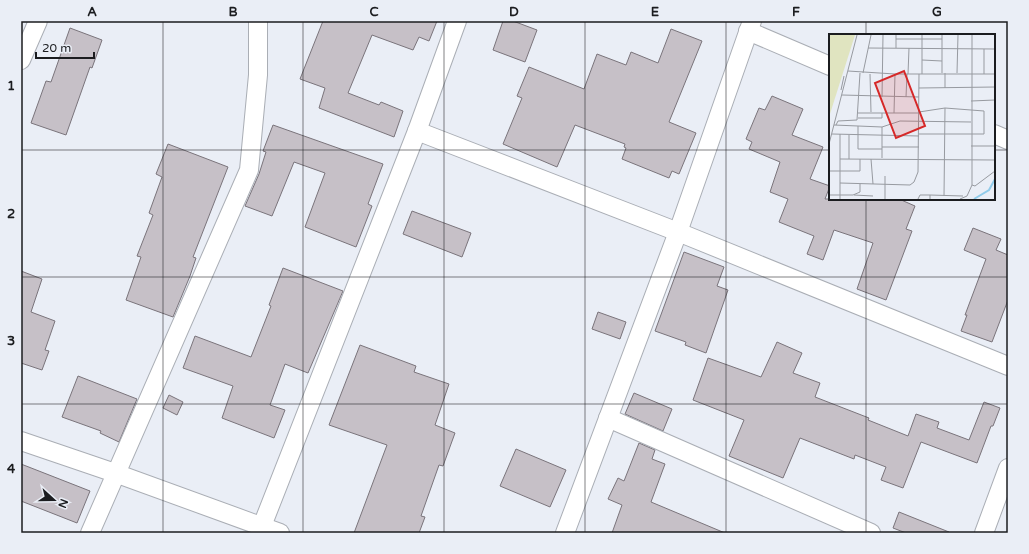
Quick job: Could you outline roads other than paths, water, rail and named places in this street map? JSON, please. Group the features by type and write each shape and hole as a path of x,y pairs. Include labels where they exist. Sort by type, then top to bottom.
{"street":[{"path":"21,60 38,21"},
{"path":"90,533 249,170 258,75 258,21"},
{"path":"21,441 115,473 274,531 457,21"},
{"path":"565,533 678,232 750,26 829,66"},
{"path":"417,131 678,232 1008,366"},
{"path":"995,134 1008,140"},
{"path":"608,418 871,533"},
{"path":"984,533 1008,468"}]}
